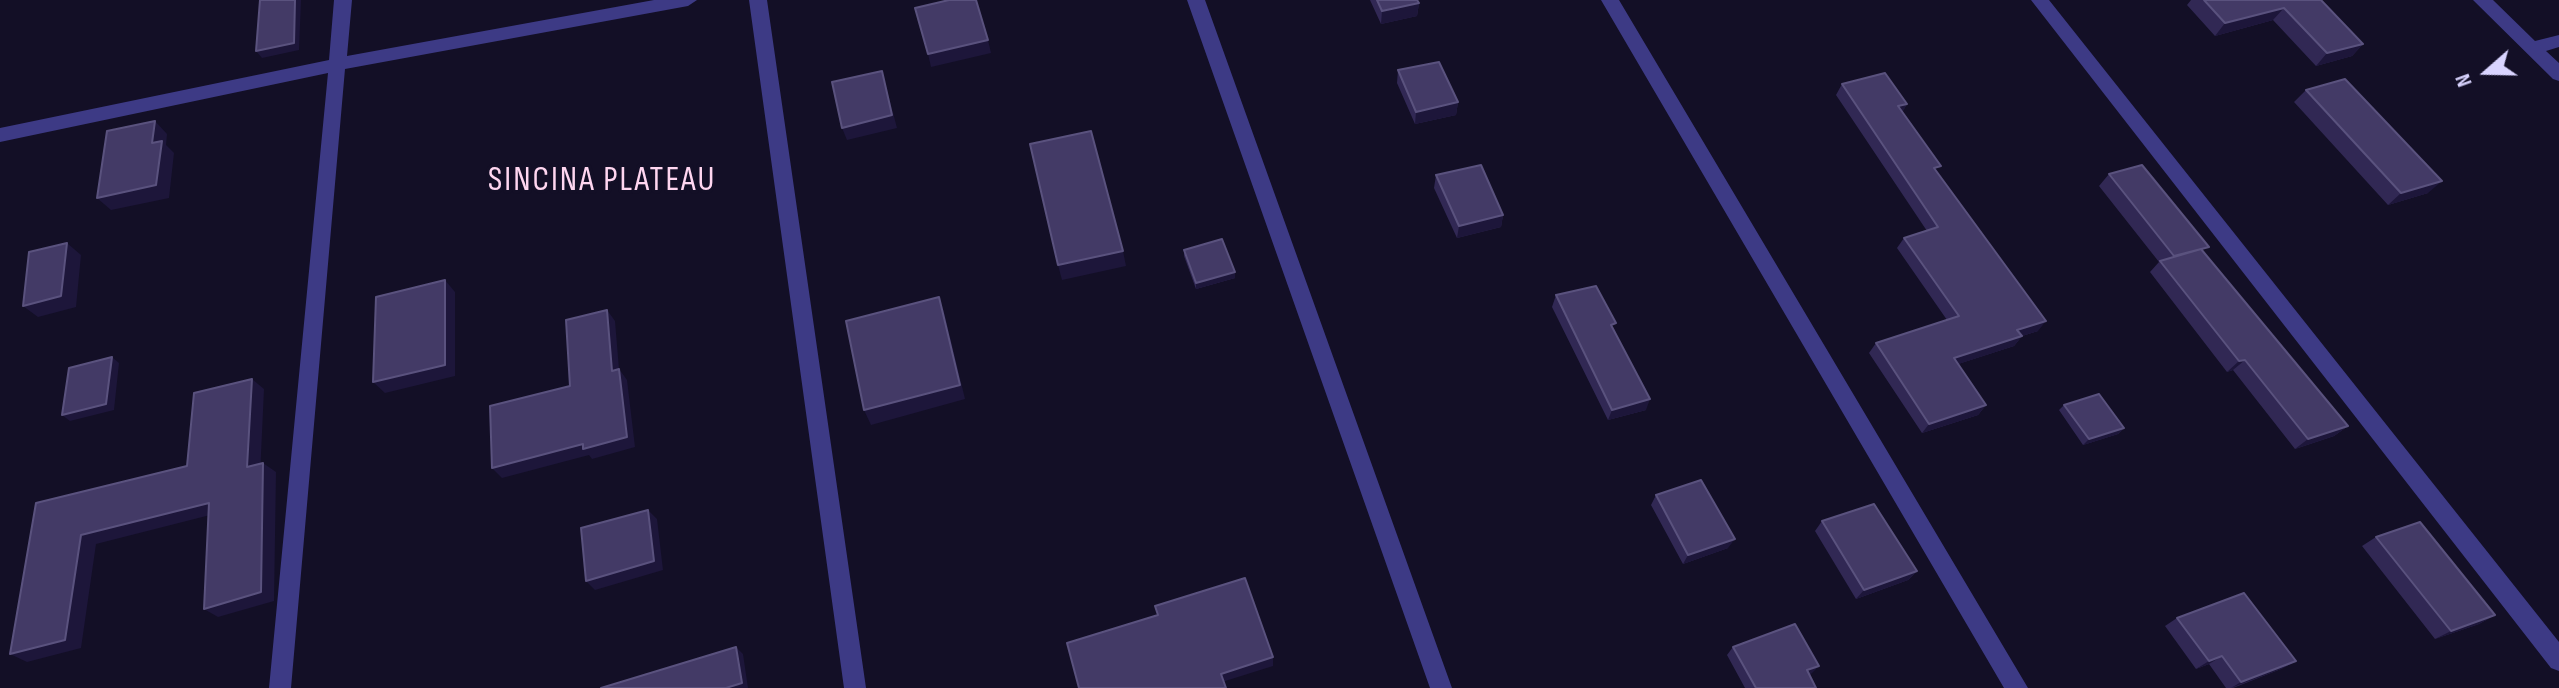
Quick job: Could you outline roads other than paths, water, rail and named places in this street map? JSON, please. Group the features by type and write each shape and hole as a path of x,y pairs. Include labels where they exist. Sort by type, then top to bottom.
{"street":[{"path":"280,688 343,0"},
{"path":"0,135 339,64 688,0"},
{"path":"758,0 855,688"},
{"path":"1196,0 1441,688"},
{"path":"1610,0 2017,688"},
{"path":"2040,0 2559,660"},
{"path":"2482,0 2559,74"},
{"path":"2532,48 2559,41"}],"district":[{"name":"SINCINA PLATEAU","path":"602,181"}]}
